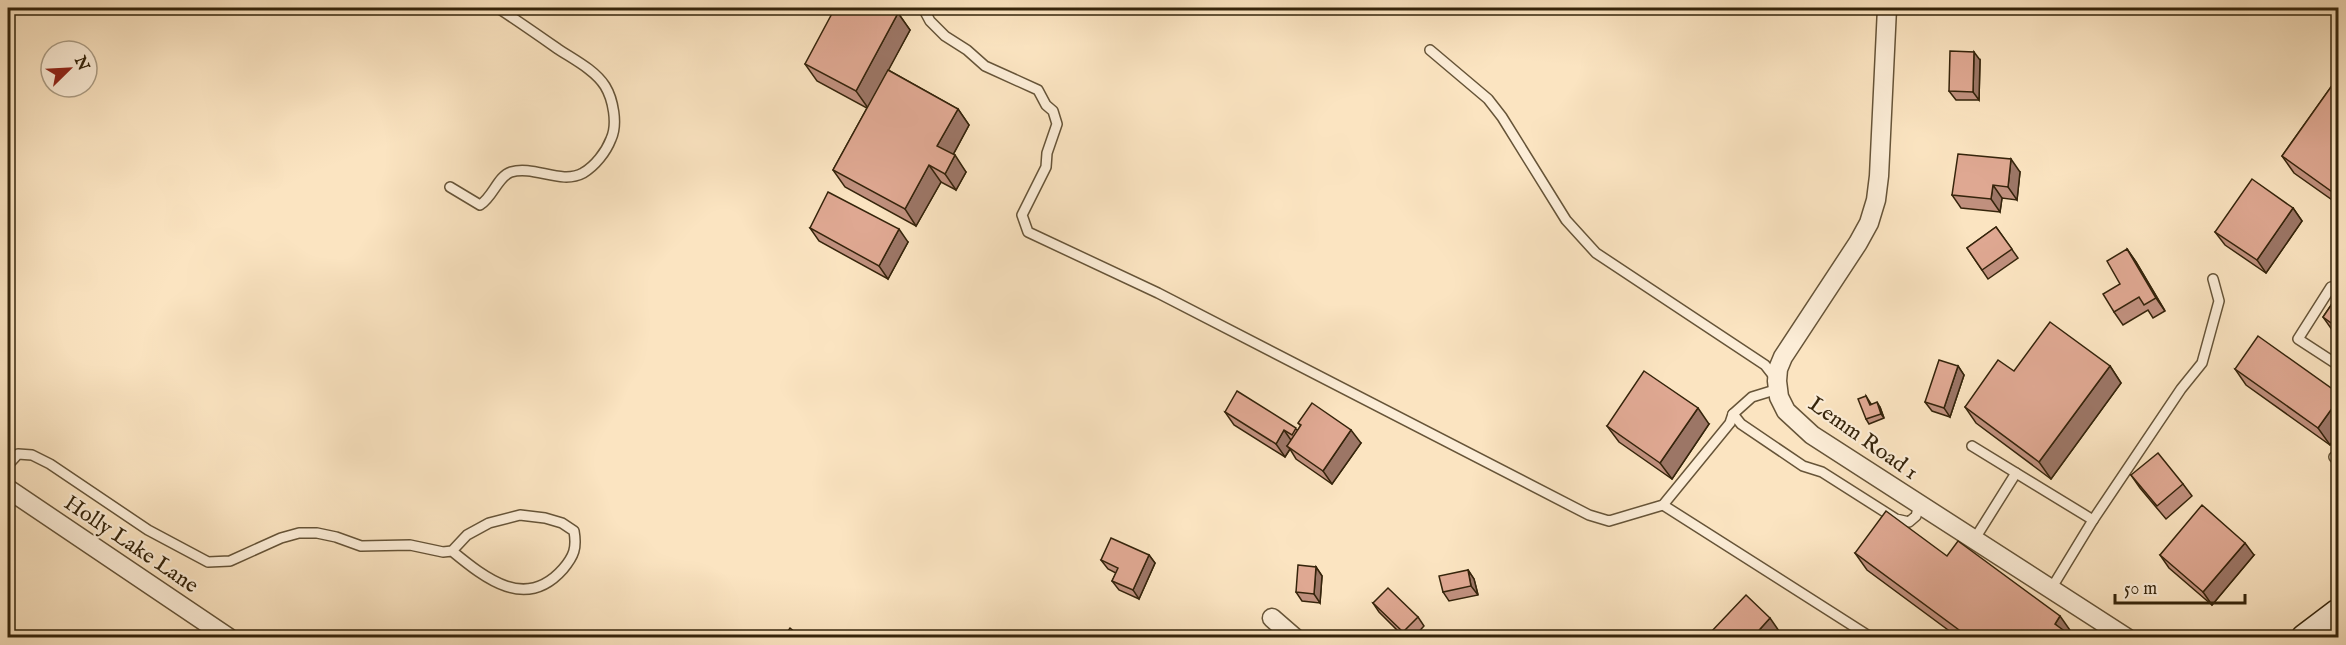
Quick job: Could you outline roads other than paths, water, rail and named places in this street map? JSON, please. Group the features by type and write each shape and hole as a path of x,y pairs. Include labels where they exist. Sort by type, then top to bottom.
{"main road":[{"path":"2305,638 2338,613"}],"street":[{"path":"1778,385 1783,357 1858,243 1869,223 1876,200 1883,125 1887,8"},
{"name":"Lemm Road 1","path":"1778,385 1779,397 1786,411 1812,435 2127,638"},
{"name":"Holly Lake Lane","path":"8,489 229,638"},
{"path":"1272,618 1295,638"}],"lane":[{"path":"450,187 480,204 488,200 507,174 514,171 524,170 572,178 584,173 594,164 606,150 613,134 615,120 605,86 590,71 498,8"},
{"path":"923,8 930,21 945,36 967,50 985,66 1038,90 1046,105 1053,111 1057,124 1047,153 1046,166 1022,214 1028,232 1158,293 1589,515 1609,521 1663,505 1730,423 1732,414 1752,397 1778,385 1765,364 1596,253 1566,220 1502,117 1488,99 1430,50"},
{"path":"2051,589 2093,520 2181,389 2202,363 2219,301 2213,279"},
{"path":"2331,287 2298,339 2338,365"},
{"path":"1732,414 1741,424 1803,466 1822,472 1896,519 1909,522 1916,516 1919,505"},
{"path":"1972,446 2093,520"},
{"path":"8,465 18,454 32,455 50,464 148,530 208,562 230,561 281,538 299,533 327,535 361,546 410,545 443,552 452,551 466,535 489,523 520,515 562,523 574,531 577,544 574,555 549,583 531,590 509,588 479,573 452,551"},
{"path":"1974,540 2016,473"},
{"path":"1663,505 1872,638"}]}
